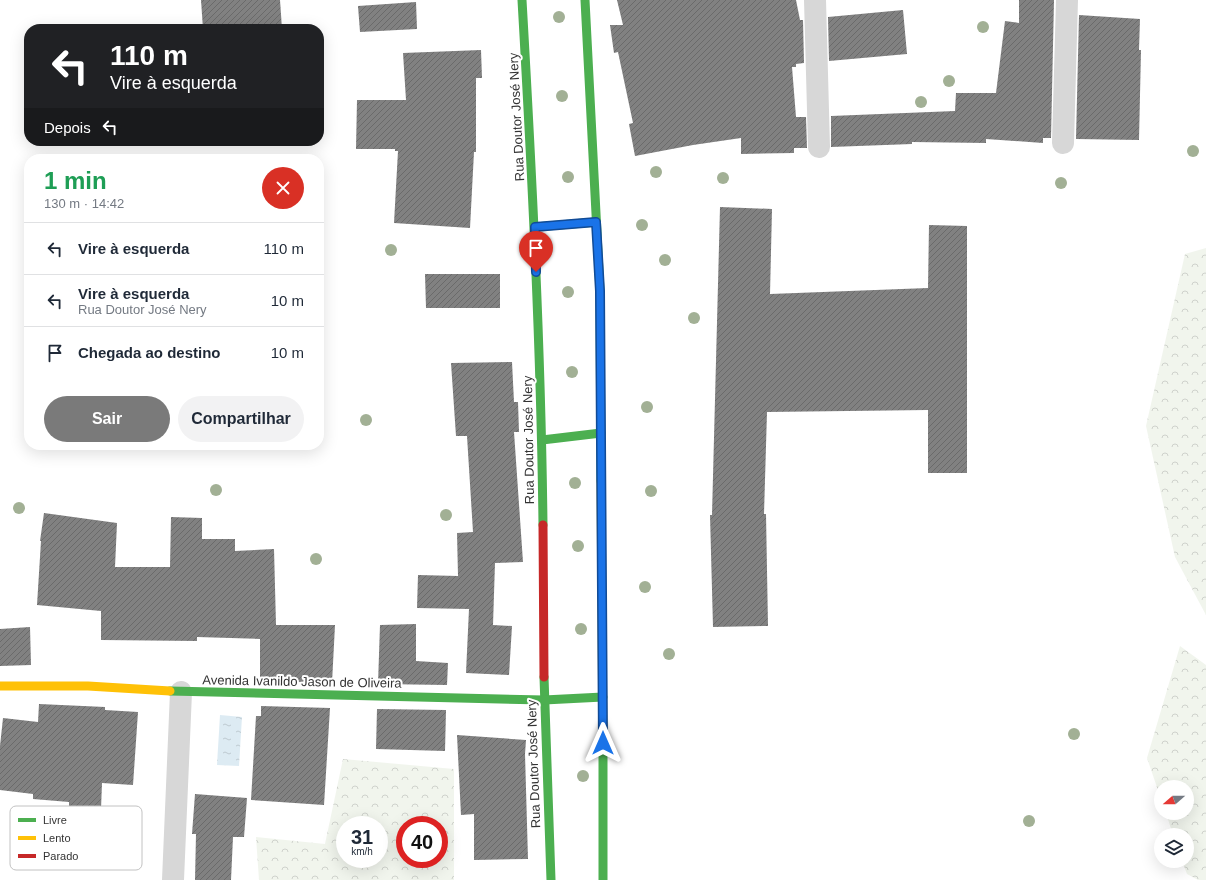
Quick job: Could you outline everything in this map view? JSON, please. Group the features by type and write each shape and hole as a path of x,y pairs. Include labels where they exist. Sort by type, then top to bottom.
{"street":[{"name":"Rua Doutor José Nery","path":"522,0 535,227 542,440 544,700 551,880"},
{"path":"585,0 600,291 603,697 602,880"},
{"path":"815,0 819,147"},
{"path":"1062,144 1067,0"},
{"path":"535,227 596,222"},
{"path":"542,440 601,433"},
{"name":"Avenida Ivanildo Jason de Oliveira","path":"0,686 88,686 182,692 544,700 603,697"},
{"path":"174,880 182,692"}],"green space":[{"path":"1206,248 1206,615 1175,557 1146,426 1185,254"},
{"path":"1180,646 1206,665 1206,880 1198,880 1187,874 1185,868 1194,868 1194,828 1171,828 1168,820 1194,820 1194,780 1155,780 1147,758"},
{"path":"343,759 454,769 454,880 259,880 256,837 325,844"}],"water":[{"path":"220,715 242,717 239,766 217,765"}],"building":[{"path":"201,0 280,0 282,24 203,24"},
{"path":"617,0 796,0 800,20 803,20 804,63 796,64 796,67 792,67 796,117 806,117 807,148 794,148 794,153 741,154 741,138 635,156 629,124 633,123 618,52 614,53 610,25 623,25"},
{"path":"1019,0 1054,0 1051,138 1043,138 1043,143 986,139 986,143 912,142 912,144 831,147 831,116 955,111 956,93 996,93 1005,21 1019,23"},
{"path":"416,2 417,29 360,32 358,6"},
{"path":"903,10 907,54 829,61 828,17"},
{"path":"1079,15 1140,19 1139,50 1141,50 1139,140 1076,139"},
{"path":"481,50 482,78 476,78 476,152 474,152 470,228 394,223 398,151 395,151 395,149 356,149 357,100 406,100 403,53"},
{"path":"720,207 772,209 770,294 928,288 929,225 967,226 967,473 928,473 928,410 767,412 764,514 766,514 768,626 713,627 710,515 712,515"},
{"path":"425,274 500,274 500,308 426,308"},
{"path":"512,362 514,402 518,402 519,432 514,432 523,562 495,563 493,625 512,626 509,675 466,673 469,609 417,608 418,575 458,576 457,533 473,532 467,436 456,436 451,363"},
{"path":"44,513 117,523 115,567 170,567 171,517 202,518 202,539 235,539 235,551 274,549 276,625 335,625 332,683 260,681 260,639 197,637 197,641 101,640 101,611 37,605 40,541"},
{"path":"416,624 416,661 448,663 447,685 378,684 380,625"},
{"path":"30,627 31,665 0,666 0,629"},
{"path":"39,704 105,707 105,710 138,712 133,785 102,783 101,806 69,806 69,802 33,799 33,794 0,790 0,746 3,718 38,722"},
{"path":"261,706 330,708 324,805 251,800 256,716 261,716"},
{"path":"377,709 446,710 445,751 376,749"},
{"path":"457,735 526,740 525,754 528,859 474,860 474,814 461,815"},
{"path":"195,794 247,798 244,837 233,837 231,880 195,880 196,834 192,834"}],"traffic: fast":[{"path":"522,0 536,262 543,525"},
{"path":"585,0 600,291 601,481"},
{"path":"535,227 596,222"},
{"path":"542,440 601,433"},
{"path":"544,677 551,880"},
{"path":"170,691 544,700 603,697"},
{"path":"603,747 603,880"}],"traffic: slow":[{"path":"601,481 603,747"},
{"path":"0,686 88,686 170,691"}],"traffic: jam":[{"path":"543,525 544,677"}],"route":[{"path":"536,272 535,227 596,222 600,291 603,743"}]}
